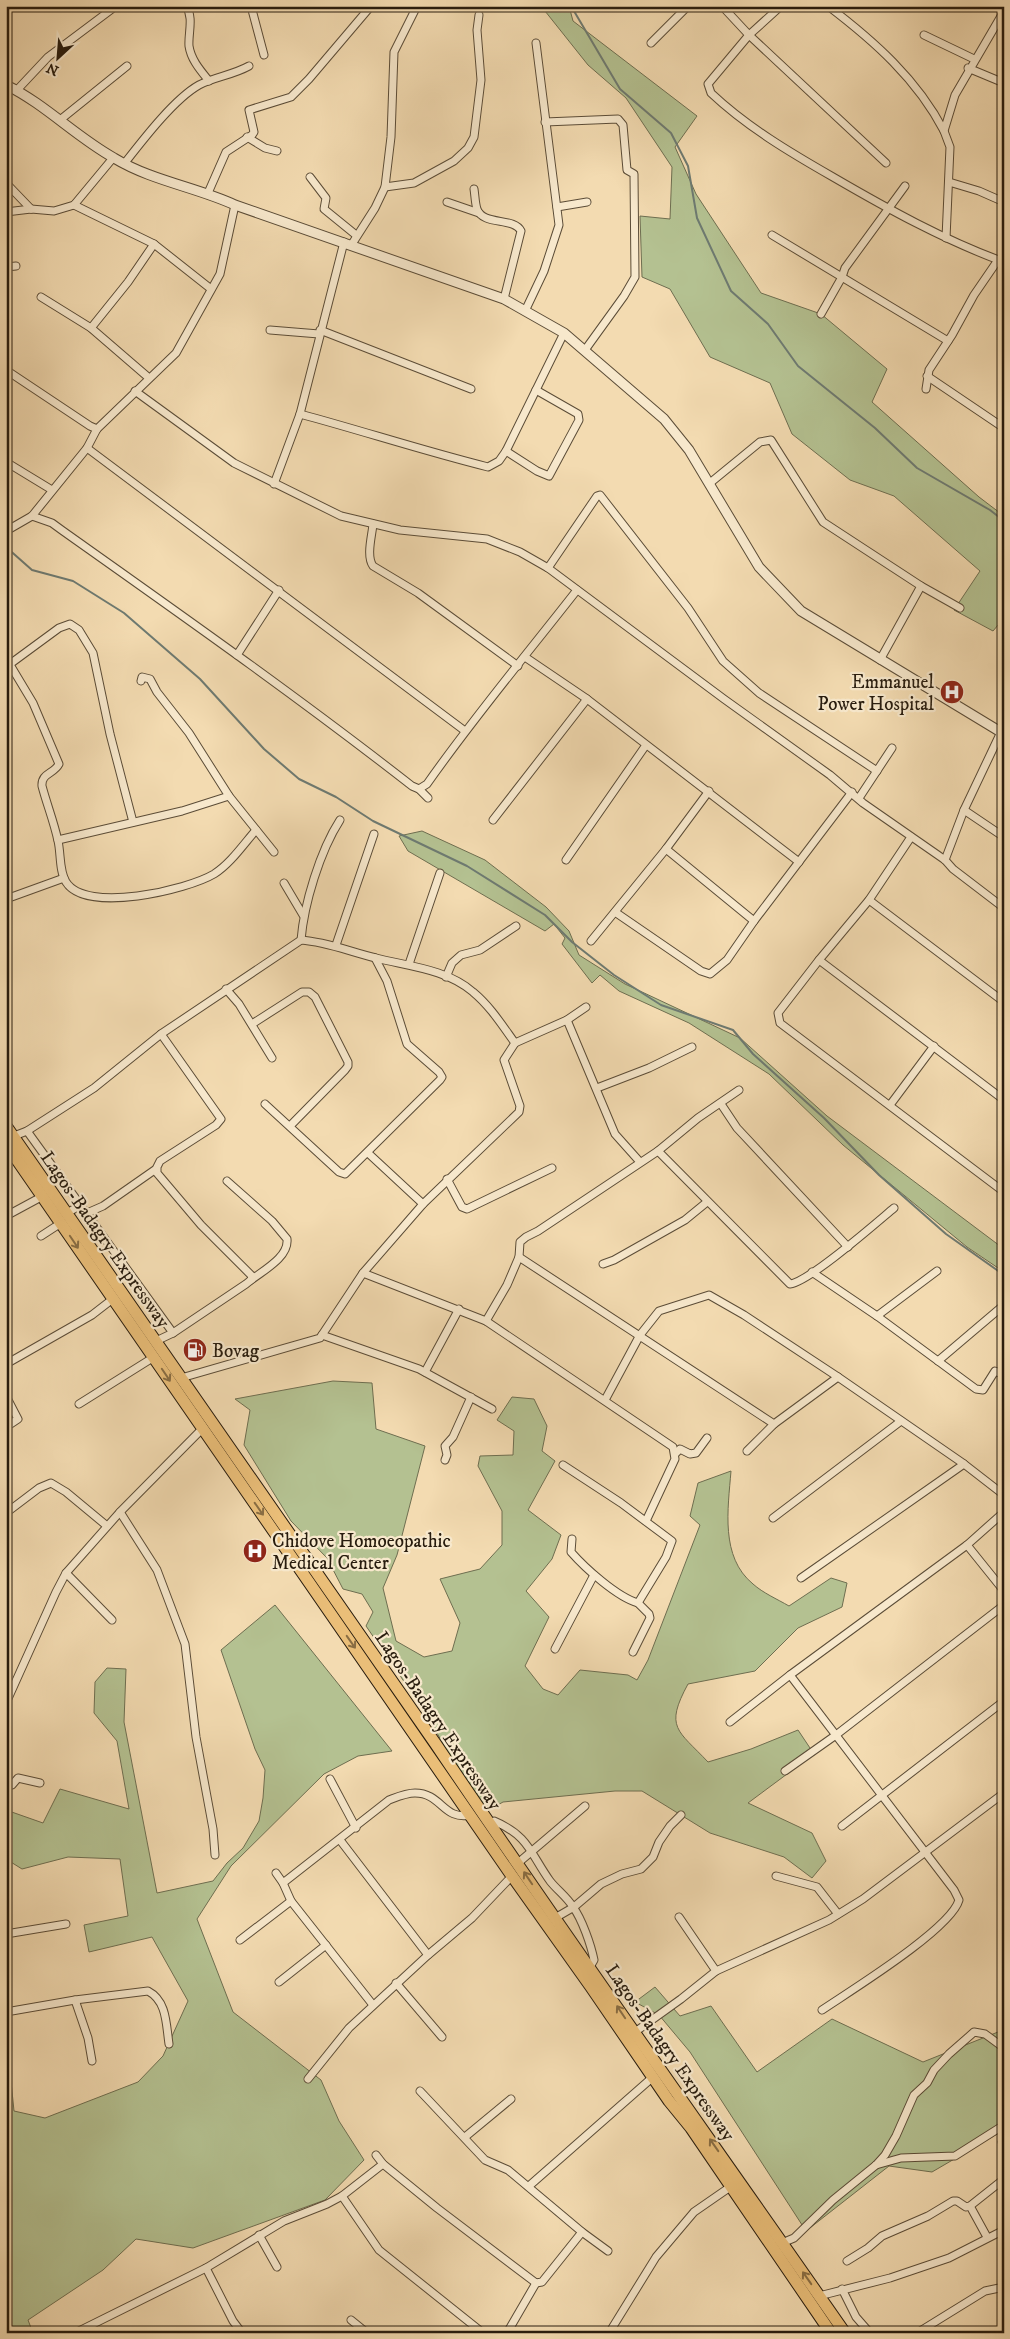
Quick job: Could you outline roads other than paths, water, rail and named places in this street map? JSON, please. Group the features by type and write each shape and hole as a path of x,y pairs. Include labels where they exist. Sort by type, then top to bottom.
{"highway":[{"name":"Lagos-Badagry Expressway","path":"6,1126 10,1140 43,1196 64,1218 114,1298 154,1357 512,1876 653,2077 782,2243 845,2333"},
{"name":"Lagos-Badagry Expressway","path":"10,1140 64,1218 156,1341 435,1743 489,1824 590,1966 735,2183 831,2333"}],"street":[{"path":"17,90 48,57 116,6"},
{"path":"186,6 190,16 189,45 191,55 209,81"},
{"path":"251,6 264,55"},
{"path":"208,193 226,152 254,132 248,112 250,108 274,104 291,97 309,79 371,6"},
{"path":"274,484 300,414 320,332 348,243 375,208 384,187 391,137 394,52 417,6"},
{"path":"651,43 688,6"},
{"path":"722,6 749,35 886,164"},
{"path":"781,6 749,35 708,84 711,93 779,146 888,208 964,247 1001,261 974,295 927,376 926,389"},
{"path":"828,6 867,36 895,64 924,98 944,132 950,147 946,238"},
{"path":"944,132 954,95 968,68 1004,10"},
{"path":"384,187 414,183 454,161 468,148 474,137 481,80 479,16"},
{"path":"924,35 974,59"},
{"path":"526,309 544,271 560,225 536,43"},
{"path":"60,120 127,66"},
{"path":"124,164 160,120 191,91 209,81 249,66"},
{"path":"968,68 1004,83"},
{"path":"6,85 17,90 124,164 154,177 208,193 235,205 504,298 526,309 564,333 585,350 664,419 689,450 745,545 772,583 801,611 1003,733 964,810 945,860"},
{"path":"545,122 618,119 622,125 623,150 627,170 634,174 633,237 635,277 624,296 585,350"},
{"path":"247,137 265,148 277,151"},
{"path":"6,212 31,209 54,212 74,205 113,158"},
{"path":"310,177 326,198 324,209 356,235"},
{"path":"949,182 979,191 1004,202"},
{"path":"6,183 31,209"},
{"path":"821,314 842,277 845,268 905,186"},
{"path":"474,189 479,212"},
{"path":"447,202 479,212 483,216 517,226 521,231 504,298"},
{"path":"557,208 587,202"},
{"path":"74,205 154,244 211,289"},
{"path":"6,531 32,516 87,448 97,428 176,353 220,274 235,205"},
{"path":"772,234 948,341"},
{"path":"91,328 128,282 154,244"},
{"path":"6,267 16,266"},
{"path":"41,296 91,328 149,378"},
{"path":"270,330 320,332 471,389"},
{"path":"300,414 371,433 414,448 488,466 499,461 506,451 564,333"},
{"path":"6,370 84,422 97,428"},
{"path":"927,376 1004,428"},
{"path":"506,451 537,471 549,476 579,420 578,414 536,390"},
{"path":"135,392 234,463 341,516 400,530 487,540 520,552 548,568 852,792 863,803 945,860 953,869 1004,908"},
{"path":"710,483 760,442 771,440 823,522 921,586 960,608"},
{"path":"87,448 465,731"},
{"path":"6,462 52,490"},
{"path":"548,568 597,496 600,495 613,509 688,608 723,661 759,693 877,771"},
{"path":"32,516 52,523 236,655 412,786 419,789 428,798"},
{"path":"373,524 370,554 370,562 373,566 418,593 518,666"},
{"path":"880,660 921,586"},
{"path":"236,655 278,590"},
{"path":"419,789 427,784 465,731 577,590"},
{"path":"133,822 110,734 93,653 79,630 70,624 59,628 8,661 33,703 59,764 42,780 46,803 58,840 64,878 72,889 93,896 127,897 159,892 197,882 216,873 256,830"},
{"path":"525,657 587,699 799,862"},
{"path":"140,680 146,676 150,679 157,692 190,733 229,796 274,852"},
{"path":"493,820 587,699"},
{"path":"566,860 646,745"},
{"path":"859,798 892,748"},
{"path":"591,941 666,849 709,791"},
{"path":"615,912 701,972 710,974 726,960 852,792"},
{"path":"58,840 182,811 229,796"},
{"path":"964,810 1004,837"},
{"path":"301,940 303,914 330,835 340,820"},
{"path":"336,946 374,834"},
{"path":"911,837 869,900 778,1013 778,1018 780,1023 1004,1192"},
{"path":"666,849 754,921"},
{"path":"409,964 440,873"},
{"path":"6,899 64,878"},
{"path":"284,883 303,914"},
{"path":"869,900 1004,1002"},
{"path":"446,977 452,963 461,955 480,950 516,926"},
{"path":"10,1140 94,1088 161,1034 301,940 336,946 375,958 409,964 463,985 476,995 495,1015 515,1043"},
{"path":"265,1104 341,1173 347,1173 442,1077 439,1072 407,1044 401,1018 384,973 375,958"},
{"path":"819,960 1004,1100"},
{"path":"226,989 252,1024 272,1058"},
{"path":"252,1024 302,992 309,992 315,997 348,1062 345,1070 290,1126"},
{"path":"181,1378 317,1339 322,1335 363,1273 423,1204 519,1112 520,1106 504,1060 515,1043 567,1020 586,1007"},
{"path":"567,1020 615,1134 640,1162"},
{"path":"87,1213 103,1206 156,1169 160,1161 216,1125 221,1119 161,1034"},
{"path":"890,1105 934,1046"},
{"path":"596,1088 649,1068 692,1047"},
{"path":"486,1321 507,1284 519,1257 520,1242 658,1151 698,1118 739,1090"},
{"path":"721,1104 737,1128 848,1247"},
{"path":"27,1131 173,1333"},
{"path":"658,1151 786,1282 794,1284 848,1247 894,1208"},
{"path":"368,1153 423,1204"},
{"path":"447,1179 462,1207 467,1209 552,1168"},
{"path":"156,1169 161,1178 201,1225 251,1273 251,1280"},
{"path":"156,1341 173,1333 270,1267 283,1253 288,1239 272,1220 227,1181"},
{"path":"6,1216 43,1196"},
{"path":"603,1264 614,1260 685,1220 707,1202"},
{"path":"41,1236 81,1205"},
{"path":"519,1257 774,1424"},
{"path":"877,1316 937,1271"},
{"path":"812,1272 877,1316 980,1391 986,1388 993,1372 1004,1375"},
{"path":"363,1273 486,1321 673,1447 675,1454"},
{"path":"604,1400 640,1335 661,1309 709,1295 838,1377 964,1464 1004,1495"},
{"path":"6,1364 92,1314 114,1298"},
{"path":"938,1361 1004,1305"},
{"path":"425,1372 459,1309"},
{"path":"322,1335 425,1372 492,1409"},
{"path":"79,1404 154,1357"},
{"path":"747,1451 774,1424 838,1377"},
{"path":"6,1396 18,1419 6,1427"},
{"path":"445,1460 445,1446 453,1436 471,1397"},
{"path":"773,1518 901,1421"},
{"path":"6,1703 66,1573 120,1512 203,1428"},
{"path":"646,1521 667,1477 675,1454 680,1449 690,1454 696,1454 707,1438"},
{"path":"801,1578 964,1464"},
{"path":"562,1465 670,1538 672,1544 638,1602"},
{"path":"6,1513 39,1488 50,1483 66,1492 107,1526"},
{"path":"120,1512 157,1570 185,1644 196,1737 213,1829 215,1855"},
{"path":"730,1722 790,1675 967,1545 1004,1512"},
{"path":"572,1539 570,1552 594,1575 626,1597 638,1602 649,1614 650,1618 634,1652"},
{"path":"967,1545 1004,1591"},
{"path":"66,1573 112,1620"},
{"path":"555,1649 594,1575"},
{"path":"785,1771 836,1735 1004,1605"},
{"path":"790,1675 954,1890 959,1900 957,1908 926,1937 859,1986 822,2010"},
{"path":"842,1826 1004,1701"},
{"path":"6,1787 21,1778 40,1783"},
{"path":"330,1779 356,1828"},
{"path":"283,1883 356,1828 388,1800 416,1793 433,1798 454,1816 460,1818 471,1815"},
{"path":"635,2032 716,1971 838,1914 863,1899 1004,1793"},
{"path":"518,1863 585,1806"},
{"path":"555,1918 574,1907 601,1884 622,1874 641,1869 653,1856 659,1842 670,1826 681,1815"},
{"path":"489,1824 494,1822 513,1830 533,1852 550,1882 574,1907 592,1951 594,1960 590,1966"},
{"path":"340,1840 428,1955"},
{"path":"276,1873 292,1901 373,2005"},
{"path":"308,2079 349,2028 396,1983 472,1918 512,1876"},
{"path":"776,1876 817,1887 838,1914"},
{"path":"240,1940 292,1901"},
{"path":"679,1917 716,1971"},
{"path":"6,1934 66,1924"},
{"path":"279,1982 326,1945"},
{"path":"396,1983 442,2037"},
{"path":"6,2012 75,2000 148,1991 157,1997 163,2008 169,2044"},
{"path":"75,2000 85,2029 92,2062"},
{"path":"782,2243 794,2238 833,2200 876,2165 885,2155 896,2136 914,2095 927,2083 934,2070 949,2054 974,2032 986,2034 1004,2048"},
{"path":"529,2186 653,2077"},
{"path":"420,2091 485,2160 508,2170 582,2232 608,2251"},
{"path":"465,2137 511,2099"},
{"path":"876,2165 901,2158 955,2156 1004,2125"},
{"path":"376,2155 383,2164 536,2284"},
{"path":"75,2333 206,2268 284,2221 342,2196 383,2164"},
{"path":"847,2261 868,2248 882,2236 928,2216 953,2201 958,2201 966,2207 970,2206 1004,2179"},
{"path":"609,2333 656,2257 694,2212 735,2183"},
{"path":"342,2196 379,2250 483,2333"},
{"path":"970,2206 987,2237"},
{"path":"819,2296 890,2278 949,2258 1004,2230"},
{"path":"507,2333 536,2284 542,2282 582,2232"},
{"path":"259,2235 277,2267"},
{"path":"206,2268 233,2321 242,2333"},
{"path":"917,2333 985,2291 1004,2287"},
{"path":"842,2290 856,2317 870,2333"},
{"path":"351,2320 367,2333"}],"waterway":[{"path":"571,6 620,89 671,133 688,166 697,218 731,291 768,324 798,366 875,428 917,468 990,510 1004,521"},
{"path":"6,547 32,570 73,581 124,613 200,679 264,749 299,779 336,797 373,821 467,866 545,915 572,942 614,975 661,1005 733,1030 753,1054 824,1118 879,1175 946,1234 1004,1275"}],"place":[{"name":"Emmanuel Power Hospital","path":"952,692"},
{"name":"Bovag","path":"195,1350"},
{"name":"Chidove Homoeopathic Medical Center","path":"255,1551"}]}
